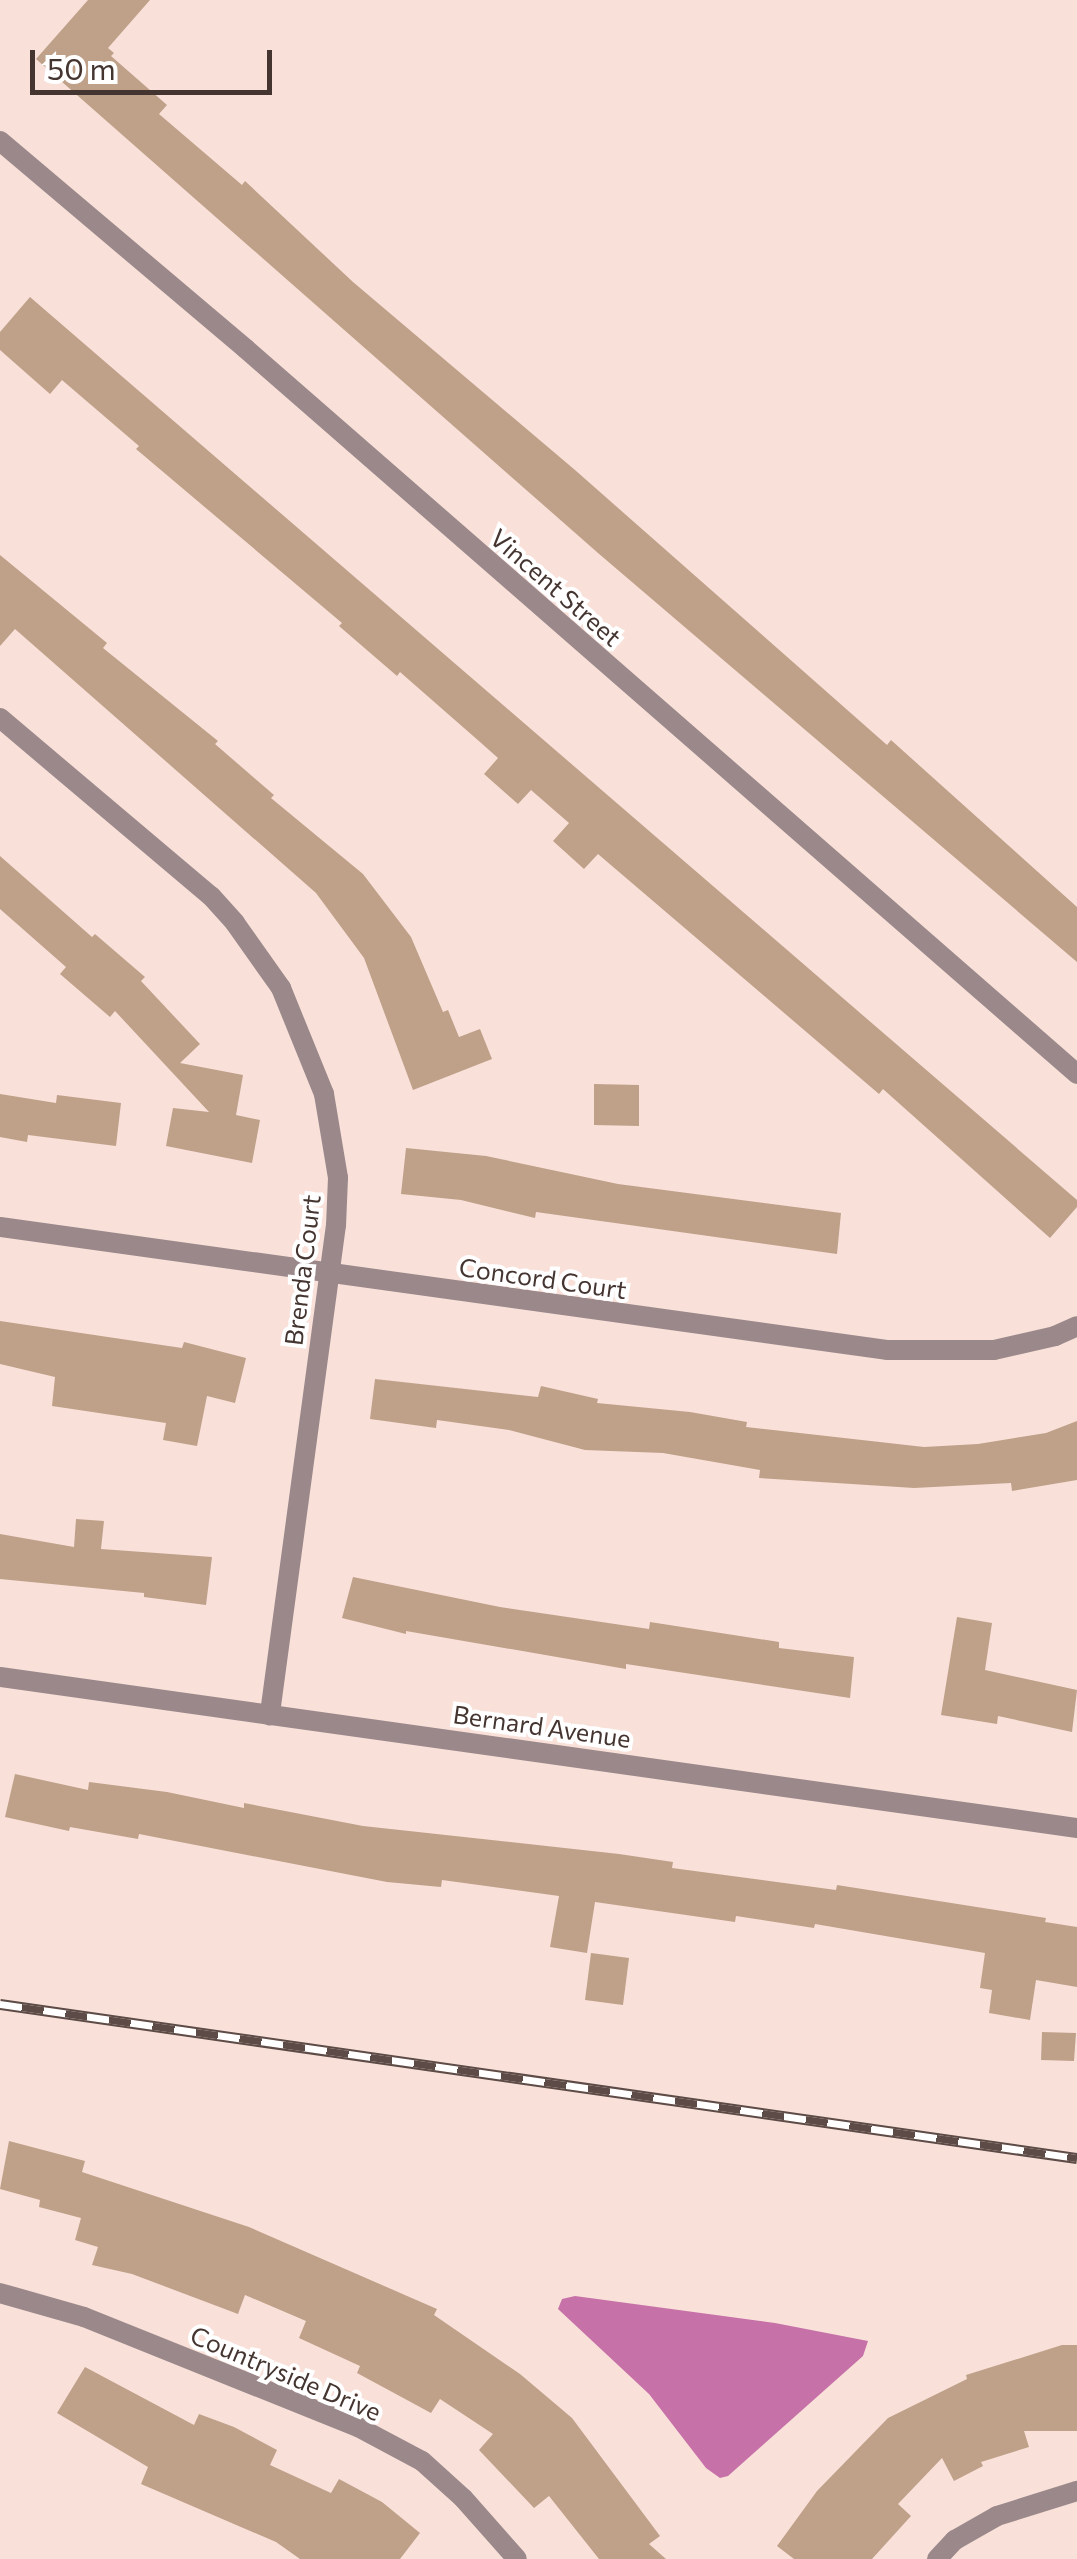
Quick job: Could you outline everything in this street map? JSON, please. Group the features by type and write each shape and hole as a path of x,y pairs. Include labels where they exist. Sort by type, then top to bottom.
{"street":[{"name":"Vincent Street","path":"0,141 246,349 1077,1074"},
{"name":"Brenda Court","path":"0,718 211,896 269,968 313,1059 334,1136 338,1178 328,1272 270,1716"},
{"name":"Concord Court","path":"0,1227 887,1350 994,1350 1055,1336 1077,1326"},
{"name":"Bernard Avenue","path":"0,1677 562,1752 1077,1828"},
{"name":"Countryside Drive","path":"0,2293 84,2316 358,2426 422,2461 464,2498 516,2559"},
{"path":"937,2559 956,2540 997,2516 1026,2503 1077,2491"}],"shaded area":[{"path":"575,2296 775,2323 868,2341 863,2356 728,2476 720,2478 706,2468 649,2394 558,2309 562,2299"}],"building":[{"path":"88,0 150,0 108,48 114,53 111,56 167,105 159,114 242,185 245,181 353,282 575,470 887,745 891,740 1077,907 1077,962 598,553 36,59"},
{"path":"30,297 1077,1200 1077,1207 1050,1238 883,1089 879,1094 598,854 584,869 553,841 569,823 531,790 518,804 484,774 498,758 480,742 400,672 397,676 339,626 342,623 136,449 139,446 62,380 50,394 0,350 0,332"},
{"path":"0,555 107,643 103,648 218,741 215,744 274,795 271,798 363,874 411,937 443,1012 448,1010 459,1037 480,1029 492,1059 413,1090 364,958 316,893 15,629 0,646"},
{"path":"0,856 92,937 95,934 145,977 141,981 200,1044 180,1063 243,1075 236,1115 260,1120 252,1163 166,1146 173,1108 209,1112 115,1011 110,1017 60,974 66,967 0,909"},
{"path":"594,1084 639,1085 639,1126 594,1125"},
{"path":"0,1094 56,1103 57,1095 121,1103 116,1146 28,1135 27,1142 0,1137"},
{"path":"406,1148 486,1156 618,1184 841,1213 837,1254 536,1212 535,1218 461,1200 401,1194"},
{"path":"0,1321 182,1348 184,1342 246,1358 235,1403 207,1396 197,1446 163,1440 166,1423 52,1406 55,1377 0,1364"},
{"path":"375,1379 538,1397 541,1386 598,1399 597,1403 690,1412 747,1422 746,1427 924,1447 978,1444 1046,1433 1077,1421 1077,1480 1012,1491 1011,1483 914,1488 759,1478 760,1470 663,1453 585,1450 509,1430 437,1420 436,1428 370,1419"},
{"path":"76,1519 104,1521 101,1549 212,1557 206,1605 144,1597 144,1593 0,1579 0,1534 74,1547"},
{"path":"353,1577 500,1607 649,1629 650,1622 779,1642 779,1648 854,1657 850,1698 626,1664 626,1669 406,1634 342,1618"},
{"path":"957,1617 992,1623 985,1670 1077,1690 1072,1732 998,1716 997,1724 941,1715"},
{"path":"15,1774 88,1790 89,1782 167,1792 363,1826 619,1854 673,1862 672,1868 836,1890 837,1885 1046,1918 1045,1922 1077,1927 1077,1987 1036,1980 1030,2020 989,2013 992,1990 980,1988 985,1953 815,1924 814,1928 736,1916 735,1922 595,1902 587,1953 550,1947 559,1896 442,1880 441,1887 387,1882 139,1834 138,1839 70,1827 69,1831 5,1817"},
{"path":"591,1953 629,1958 623,2005 585,2000"},
{"path":"1042,2032 1076,2033 1074,2061 1041,2060"},
{"path":"9,2141 85,2161 82,2172 249,2227 437,2309 434,2315 520,2374 572,2418 660,2536 649,2544 666,2559 599,2559 549,2496 534,2508 479,2450 493,2434 440,2399 431,2413 357,2373 360,2366 299,2338 306,2321 245,2295 238,2314 132,2274 92,2265 98,2247 75,2240 81,2218 39,2207 40,2200 0,2189"},
{"path":"1062,2345 1077,2345 1077,2431 1024,2431 1029,2447 981,2462 983,2466 954,2481 942,2458 898,2504 911,2516 872,2559 794,2559 777,2546 817,2491 888,2418 967,2379 966,2375"},
{"path":"85,2367 194,2425 199,2414 234,2427 277,2450 270,2465 331,2493 339,2479 382,2502 420,2533 400,2559 300,2559 276,2542 141,2484 148,2467 57,2413"}],"railway":[{"path":"0,2004 1077,2158"}]}
